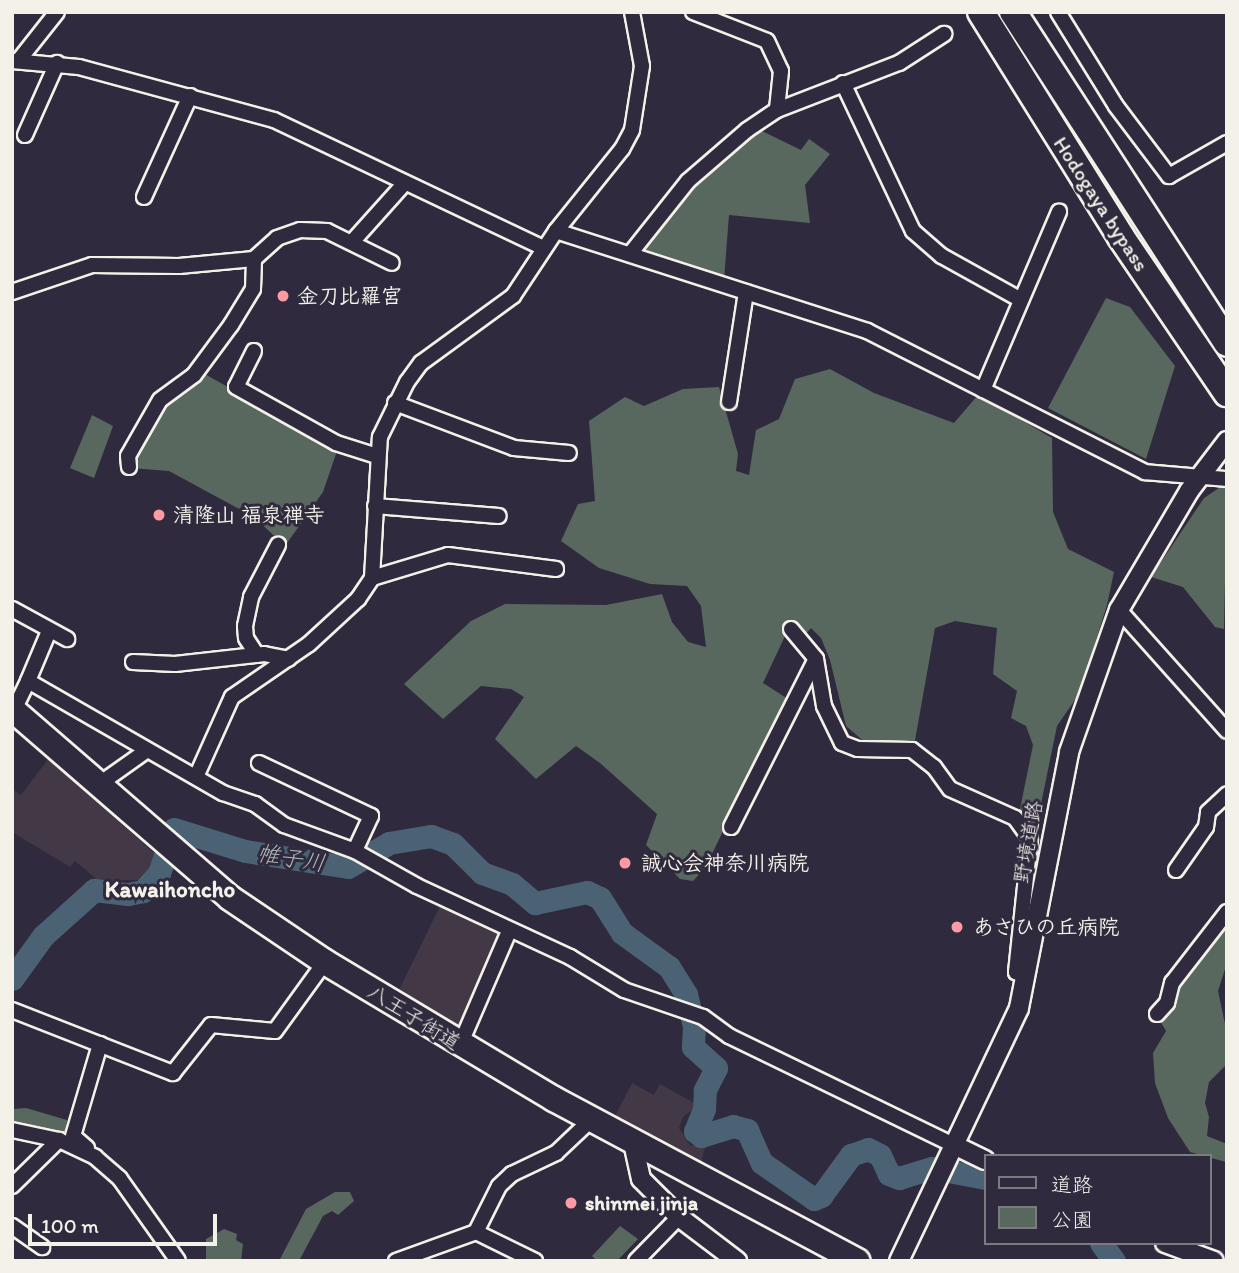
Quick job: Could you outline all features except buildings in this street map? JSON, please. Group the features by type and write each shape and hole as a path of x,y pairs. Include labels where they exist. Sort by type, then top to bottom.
{"highway":[{"name":"Hodogaya bypass","path":"981,12 1121,237 1227,393"},
{"name":"Hodogaya bypass","path":"1013,12 1227,342"},
{"name":"八王子街道","path":"13,711 230,898 325,962 460,1045 592,1119 632,1138 831,1255 858,1261"}],"street":[{"path":"15,61 57,12"},
{"path":"372,579 377,456 380,437 395,403 421,363 513,296 556,231 612,164 632,130 642,66 632,12"},
{"path":"693,12 766,41 781,71 777,110"},
{"path":"1058,12 1116,106 1168,176 1227,143"},
{"path":"630,254 688,181 777,110 899,63 944,34"},
{"path":"15,61 57,63 274,120 544,248"},
{"path":"25,135 57,63"},
{"path":"843,83 914,231 942,256 1021,300"},
{"path":"144,197 190,96"},
{"path":"352,242 405,183"},
{"path":"983,390 1059,212"},
{"path":"12,292 92,265 179,266 254,259 277,238 300,230 327,231 391,263"},
{"path":"556,231 867,331 1145,472 1227,479"},
{"path":"129,467 128,456 160,400 194,375 253,289 254,259"},
{"path":"729,402 746,292"},
{"path":"254,351 236,387 336,443 377,456"},
{"path":"395,403 514,448 569,453"},
{"name":"野境道路","path":"899,1261 1011,1029 1026,977 1069,752 1119,610 1201,475 1226,442"},
{"path":"375,506 499,516"},
{"path":"257,655 246,638 245,626 251,597 278,545"},
{"path":"196,777 232,697 289,659 341,617 372,579 448,555 556,569"},
{"path":"12,610 68,639"},
{"path":"1119,610 1227,731"},
{"path":"13,711 48,629"},
{"path":"791,629 816,659 824,706 842,743 858,749 912,750 934,767 950,789 1015,818 1030,839 1016,972 1026,977"},
{"path":"133,662 175,664 257,655 289,659"},
{"path":"731,827 816,659"},
{"path":"28,681 146,751 255,804 284,825 355,851 509,931 570,957 625,990 703,1017 729,1035 953,1152 984,1160"},
{"path":"97,785 146,751"},
{"path":"259,763 372,816 355,851"},
{"path":"1176,870 1206,827 1208,812 1227,794"},
{"path":"1157,1014 1167,1003 1172,983 1227,912"},
{"path":"460,1045 509,931"},
{"path":"12,1010 173,1073 211,1025 275,1031 325,962"},
{"path":"100,1044 73,1136 120,1179 178,1261"},
{"path":"396,1261 476,1232 499,1186 512,1174 556,1153 592,1119"},
{"path":"12,1130 59,1140 89,1153"},
{"path":"632,1138 641,1180 680,1217 737,1261"},
{"path":"12,1186 59,1140"},
{"path":"636,1261 680,1217"},
{"path":"12,1226 42,1247"},
{"path":"476,1232 535,1261"},
{"path":"1170,1245 1214,1261"}],"shaded area":[{"path":"49,758 155,854 147,873 139,880 99,881 75,861 70,867 12,832 12,789 21,795"},
{"path":"440,906 504,936 461,1030 398,992"},
{"path":"632,1083 654,1095 660,1084 698,1105 683,1117 679,1128 690,1145 705,1147 701,1163 614,1118"}],"green space":[{"path":"756,128 801,150 809,139 830,154 805,185 810,223 729,215 724,280 637,253 688,188"},
{"path":"1106,298 1130,307 1175,366 1146,459 1048,408"},
{"path":"830,369 874,393 954,423 978,395 1052,438 1053,512 1068,549 1114,572 1107,605 1079,694 1057,726 1034,838 1019,814 1033,745 1026,726 1011,718 1017,691 993,674 997,628 955,621 935,628 914,746 868,745 846,726 830,660 821,638 811,628 801,639 785,636 763,683 788,699 705,868 693,881 680,879 646,845 657,814 600,763 576,746 536,779 495,739 524,697 511,689 481,686 443,719 404,684 471,621 505,604 606,605 662,594 672,622 688,642 706,647 701,606 687,586 650,584 599,568 561,541 578,504 595,501 589,421 625,397 644,406 683,389 719,387 738,454 736,471 749,475 756,430 779,419 795,379"},
{"path":"201,372 338,448 323,492 285,546 254,517 169,471 131,468 131,457 157,411"},
{"path":"92,415 113,426 94,478 70,468"},
{"path":"1222,486 1227,490 1224,629 1215,627 1183,587 1151,577 1204,498"},
{"path":"1225,921 1227,963 1218,991 1227,1033 1227,1064 1209,1082 1205,1103 1209,1117 1207,1136 1227,1144 1226,1162 1211,1158 1211,1154 1190,1152 1168,1118 1155,1083 1153,1053 1166,1031 1159,1019"},
{"path":"26,1108 67,1120 64,1137 12,1131 12,1109"},
{"path":"335,1192 350,1192 354,1201 338,1215 332,1211 323,1216 299,1261 279,1261 306,1209"},
{"path":"620,1226 638,1239 617,1261 597,1261 592,1256"},
{"path":"224,1229 237,1234 236,1240 243,1244 241,1261 206,1261 206,1239"}],"waterway":[{"name":"帷子川","path":"12,979 43,936 94,890 128,894 143,891 159,873 174,829 245,851 348,867 389,843 431,836 453,844 482,873 512,884 535,903 587,892 600,898 622,933 669,967 686,994 694,1026 693,1047 716,1068 705,1090 704,1109 695,1131 701,1136 733,1126 747,1130 762,1163 814,1199 821,1196 851,1155 868,1149 880,1155 889,1174 899,1178 932,1168 984,1178"},
{"name":"帷子川","path":"1102,1245 1114,1261"}],"place":[{"name":"金刀比羅宮","path":"283,296"},
{"name":"清隆山 福泉禅寺","path":"159,515"},
{"name":"誠心会神奈川病院","path":"625,863"},
{"name":"あさひの丘病院","path":"957,927"},
{"name":"shinmei jinja","path":"571,1203"}],"district":[{"name":"Kawaihoncho","path":"170,889"}]}
